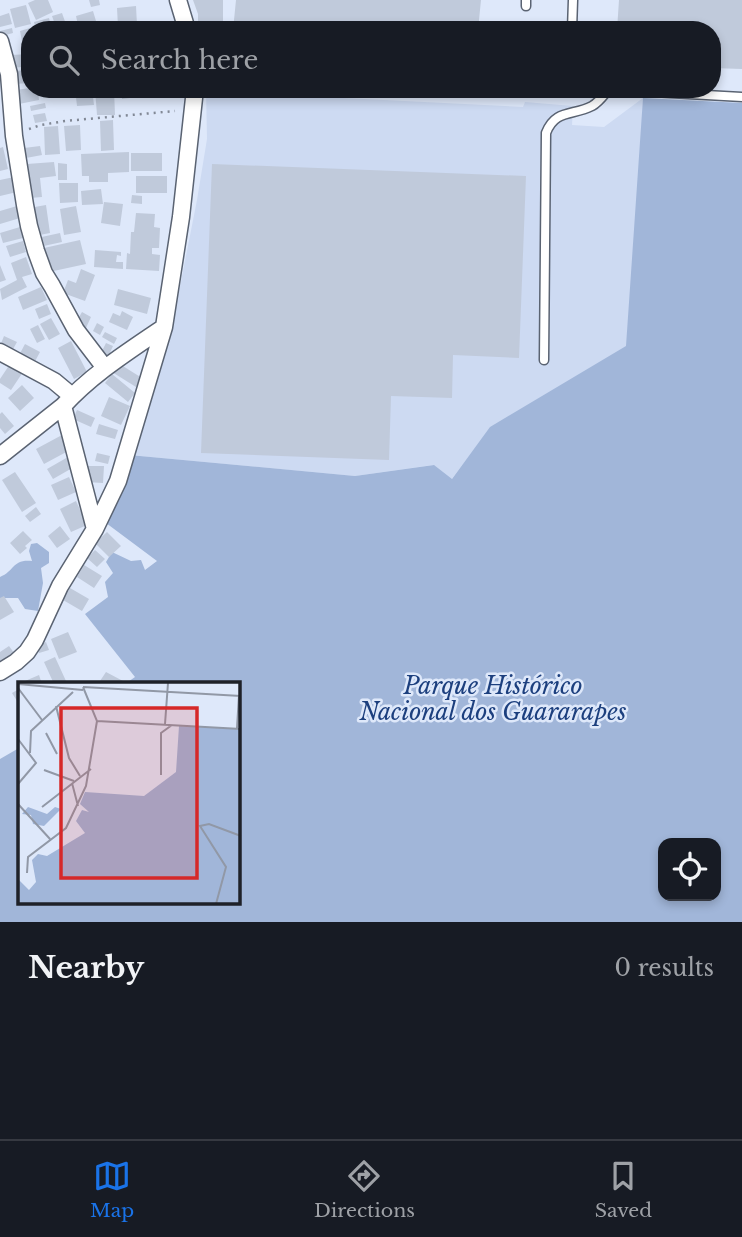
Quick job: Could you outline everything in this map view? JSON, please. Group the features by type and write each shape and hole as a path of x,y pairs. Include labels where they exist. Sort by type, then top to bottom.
{"street":[{"path":"178,0 184,21"},
{"path":"0,41 9,74 7,139 29,226 44,273 76,330 104,368"},
{"path":"0,672 27,652 35,640 60,586 96,529 118,481 164,327 181,217 195,98"},
{"path":"0,456 104,368 164,327"},
{"path":"0,352 54,381 68,401 96,529"}],"lane":[{"path":"572,21 573,0"},
{"path":"721,96 742,97"},
{"path":"544,360 546,133 555,117 591,106 602,98"}],"path":[{"path":"7,139 41,125 194,110"}],"shaded area":[{"path":"206,98 343,98 523,107 525,102 573,106 572,125 604,127 643,98 636,358 491,427 451,480 433,465 355,476 129,455 171,332 207,139"}],"green space":[{"name":"Parque Histórico Nacional dos Guararapes","path":"643,98 742,103 742,922 0,922 0,759 18,749 18,904 240,904 240,682 128,682 135,677 85,614 108,597 105,582 113,573 106,562 112,552 131,561 141,560 145,570 157,561 102,520 129,455 355,476 434,465 452,479 490,427 626,346"},
{"path":"37,543 49,552 49,563 41,568 43,583 38,611 25,609 18,598 0,599 0,577 21,562 32,561 29,551 31,544"}],"building":[{"path":"48,0 53,12 36,20 28,3"},
{"path":"89,0 99,0 100,5 91,7"},
{"path":"193,0 223,0 223,21 198,21"},
{"path":"236,0 481,0 479,21 234,21"},
{"path":"619,0 742,0 742,69 721,68 721,21 618,21"},
{"path":"26,5 30,21 21,21 21,26 15,28 10,9"},
{"path":"136,6 137,21 118,21 117,8"},
{"path":"93,11 96,21 77,21 76,16"},
{"path":"9,13 12,24 0,27 0,16"},
{"path":"62,13 65,21 54,21 52,16"},
{"path":"12,28 13,33 2,36 0,31"},
{"path":"21,54 21,67 13,68 11,55"},
{"path":"13,71 21,71 21,84 14,84"},
{"path":"21,89 21,98 39,100 19,104 16,90"},
{"path":"76,98 93,98 94,105 77,106"},
{"path":"96,98 114,98 115,115 97,115"},
{"path":"45,103 46,108 31,111 30,106"},
{"path":"45,113 47,121 35,123 33,115"},
{"path":"113,120 114,150 101,151 100,121"},
{"path":"80,125 81,150 66,151 64,126"},
{"path":"58,126 60,154 45,155 44,127"},
{"path":"40,146 42,155 26,158 24,148"},
{"path":"3,147 8,169 0,171 0,148"},
{"path":"129,152 129,172 108,173 108,182 89,182 89,176 82,176 81,154"},
{"path":"131,153 162,153 162,171 131,171"},
{"path":"54,162 56,176 40,178 42,197 30,198 27,164"},
{"path":"58,163 67,164 67,180 58,180"},
{"path":"212,164 526,176 519,358 453,355 452,398 391,396 389,460 201,453"},
{"path":"136,176 167,176 167,193 136,193"},
{"path":"14,177 17,192 0,196 0,180"},
{"path":"59,183 78,183 78,202 60,203"},
{"path":"101,189 103,204 82,205 81,191"},
{"path":"132,195 142,196 142,204 131,203"},
{"path":"104,202 123,204 120,226 101,223"},
{"path":"46,205 50,233 34,236 29,208"},
{"path":"17,206 20,218 0,224 0,211"},
{"path":"76,206 81,232 64,235 60,209"},
{"path":"136,213 155,214 154,227 160,228 159,248 152,248 152,254 160,255 159,271 126,269"},
{"path":"20,227 23,238 3,243 0,233"},
{"path":"60,233 62,242 39,247 37,238"},
{"path":"80,240 86,264 49,272 44,248"},
{"path":"23,241 26,252 10,257 6,246"},
{"path":"95,250 121,252 121,256 117,255 116,262 123,262 123,269 94,267"},
{"path":"26,257 32,274 22,277 27,287 2,300 0,289 17,280 11,263"},
{"path":"0,265 6,280 0,282"},
{"path":"81,269 95,275 85,301 63,293 68,280 76,283"},
{"path":"41,287 47,300 23,310 18,297"},
{"path":"118,289 151,298 147,314 114,305"},
{"path":"47,304 51,314 39,319 35,309"},
{"path":"122,311 133,317 127,330 109,322 113,313 120,316"},
{"path":"82,312 91,317 85,330 75,324"},
{"path":"51,318 60,334 49,340 40,324"},
{"path":"97,323 104,327 100,335 93,331"},
{"path":"38,325 45,339 37,343 30,329"},
{"path":"105,332 117,338 114,344 102,337"},
{"path":"4,336 17,342 12,351 0,346"},
{"path":"71,341 87,372 74,379 58,348"},
{"path":"106,343 113,346 107,359 100,355"},
{"path":"25,344 40,352 32,367 17,359"},
{"path":"118,363 142,378 136,387 112,372"},
{"path":"10,364 23,372 11,390 0,383"},
{"path":"112,374 135,393 128,402 105,383"},
{"path":"22,385 34,398 20,411 8,398"},
{"path":"109,397 130,406 121,425 101,416"},
{"path":"77,410 95,418 91,427 73,419"},
{"path":"2,412 14,426 5,434 0,428"},
{"path":"99,424 118,430 115,439 96,434"},
{"path":"62,435 70,450 44,464 36,449"},
{"path":"97,453 110,456 108,464 95,461"},
{"path":"68,457 74,467 53,479 47,469"},
{"path":"86,466 104,466 103,483 86,482"},
{"path":"15,472 36,503 22,512 2,480"},
{"path":"69,477 76,492 58,500 51,485"},
{"path":"76,501 87,525 71,532 60,509"},
{"path":"36,507 41,514 30,522 25,516"},
{"path":"60,526 70,539 57,548 48,536"},
{"path":"23,531 32,540 20,554 10,543"},
{"path":"107,532 121,546 109,557 95,543"},
{"path":"95,550 105,559 97,567 87,558"},
{"path":"84,565 102,576 94,588 77,577"},
{"path":"70,588 89,599 82,611 63,600"},
{"path":"4,596 14,612 0,620 0,598"},
{"path":"68,632 77,652 59,659 51,639"},
{"path":"46,642 49,650 39,653 36,646"},
{"path":"9,646 17,657 0,669 0,652"},
{"path":"55,657 66,681 53,682 44,662"},
{"path":"106,672 123,681 122,682 99,682"},
{"path":"39,675 41,682 26,682"},
{"path":"18,690 18,700 17,701 12,693"}]}
